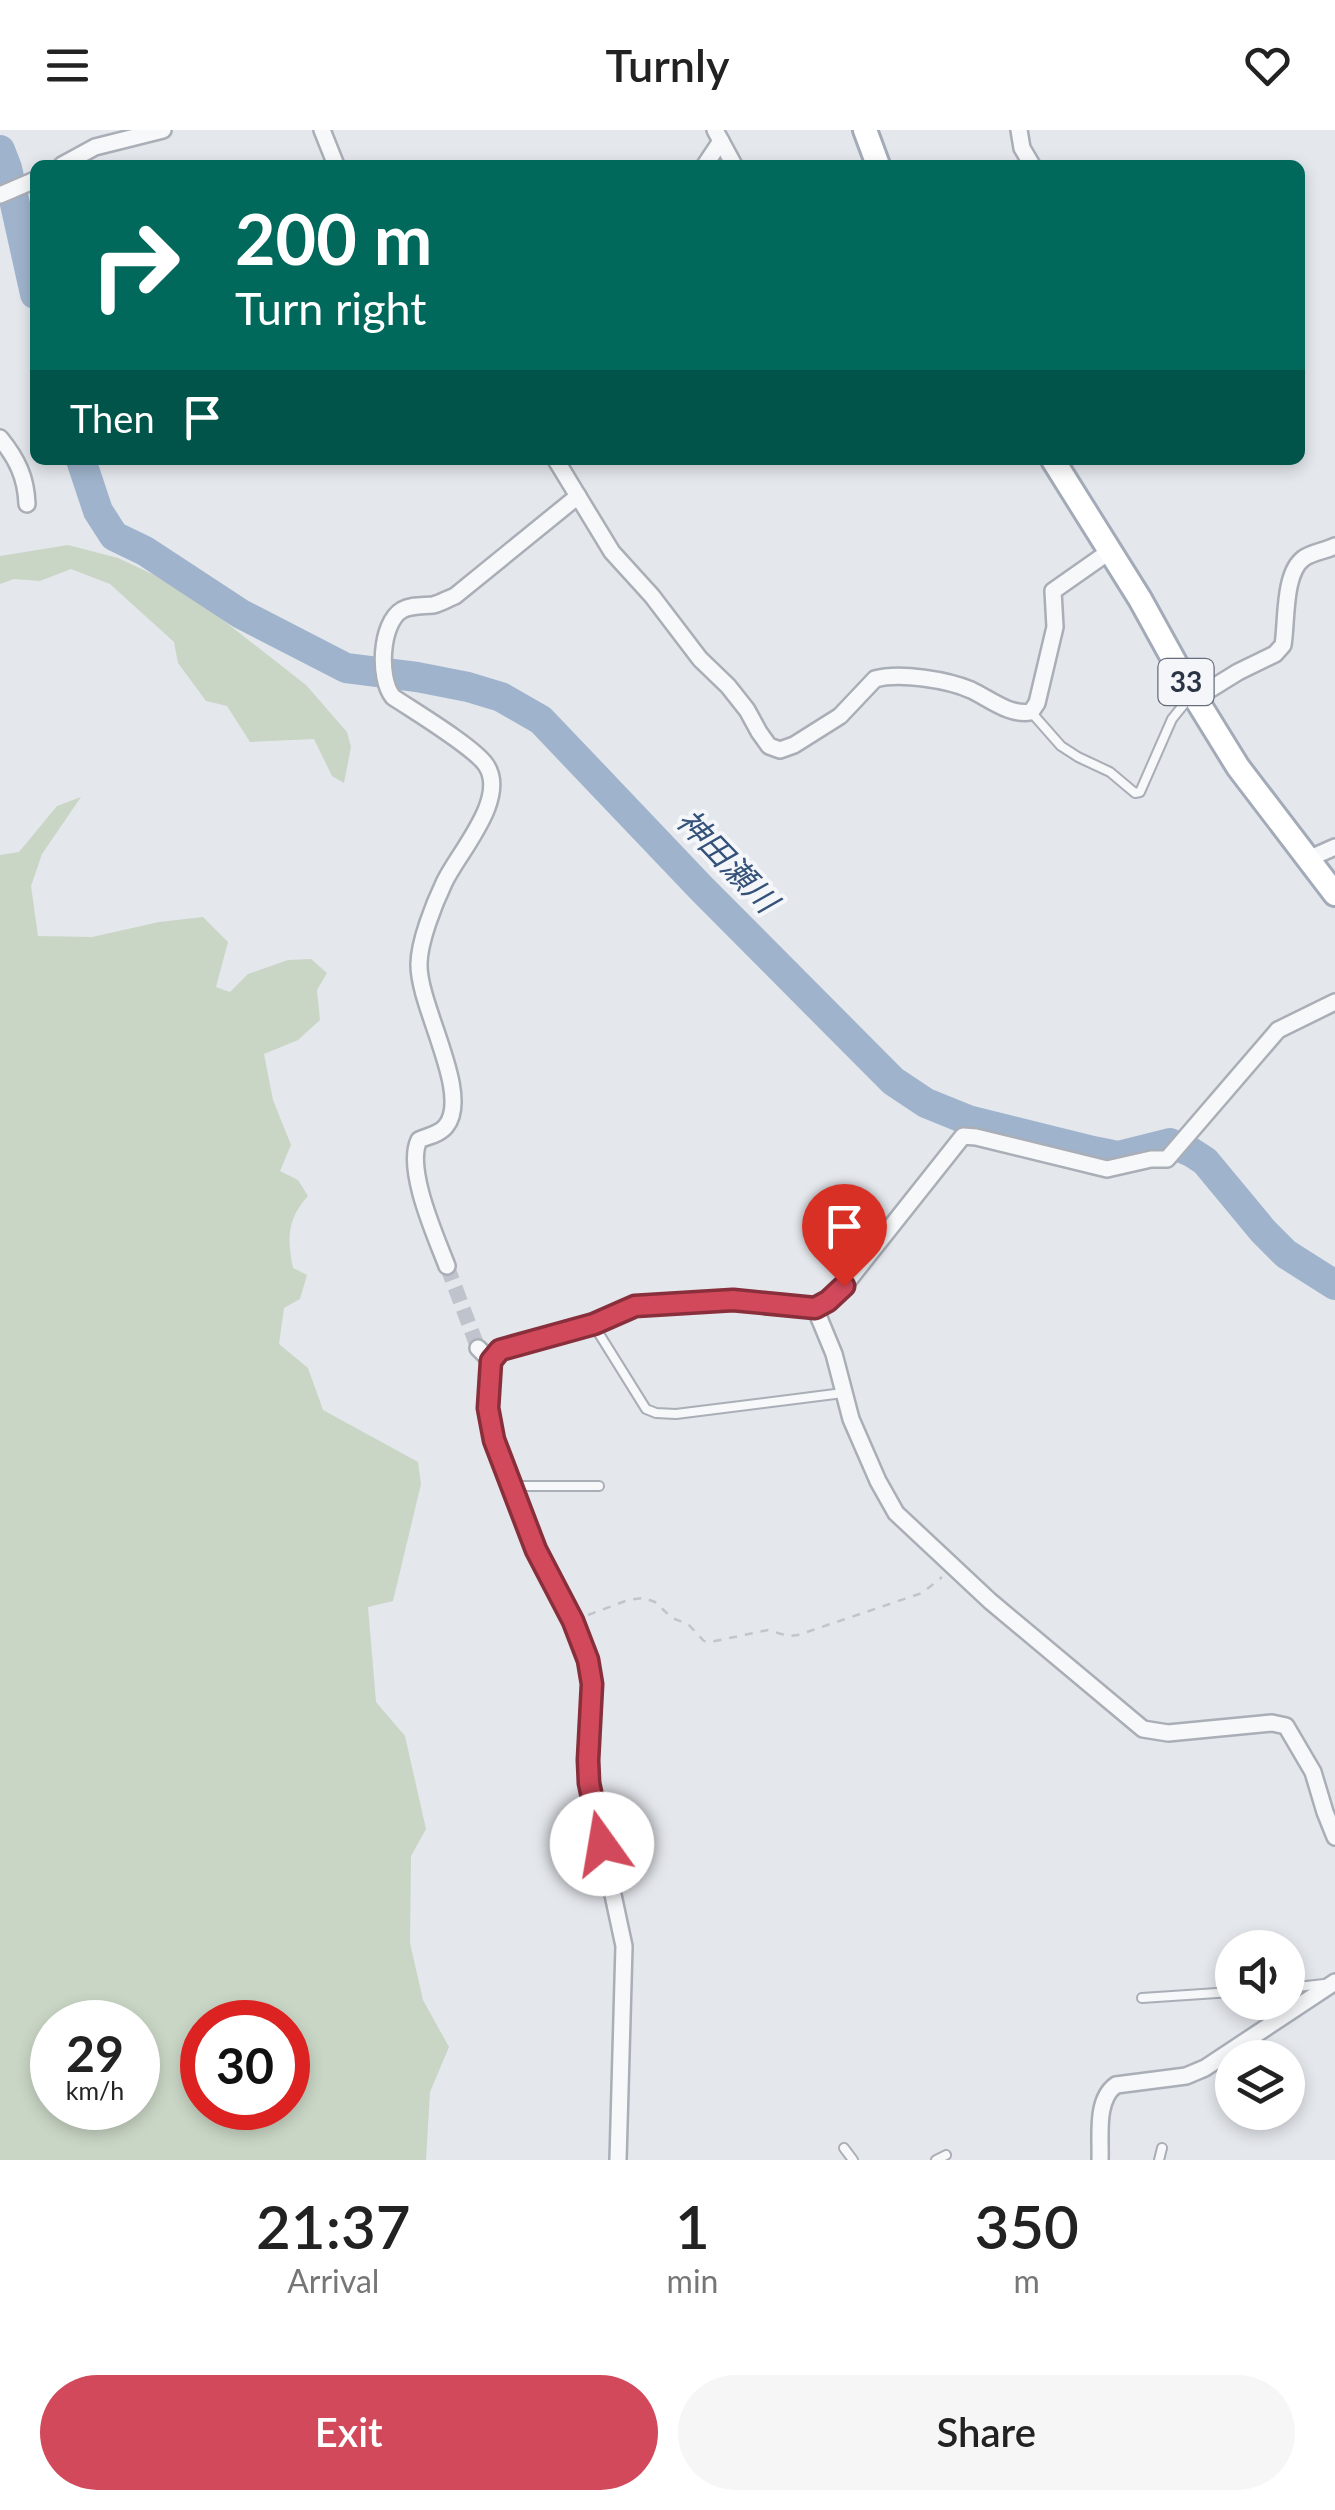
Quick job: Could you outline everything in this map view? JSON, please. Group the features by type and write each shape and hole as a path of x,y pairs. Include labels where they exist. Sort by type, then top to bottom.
{"main road":[{"path":"864,130 876,160"},
{"name":"33","path":"1057,465 1238,767 1335,894"}],"street":[{"path":"71,160 95,147 164,130"},
{"path":"322,130 334,160"},
{"path":"1019,130 1029,160"},
{"path":"707,160 718,136"},
{"path":"718,136 731,160"},
{"path":"0,195 30,182"},
{"path":"0,438 22,471 27,504"},
{"path":"559,465 612,552 652,596 700,660 728,686 769,746 780,750 840,716 881,677 954,683 1019,714 1031,712 1037,703 1055,627 1053,591 1110,551"},
{"path":"447,1266 422,1200 415,1148 419,1140 442,1131 450,1122 454,1088 425,1002 419,960 444,880 473,838 486,809 491,780 487,766 470,750 394,697 383,674 390,625 396,613 408,607 438,604 454,596 578,496"},
{"path":"1195,696 1284,645 1288,587 1295,565 1308,554 1335,546"},
{"path":"1308,858 1335,848"},
{"path":"618,2160 624,1946 589,1783 592,1684 588,1660 573,1621 536,1550 494,1440 488,1408 491,1361 500,1350 594,1324 635,1306 733,1300 815,1308 844,1286 963,1136 1107,1169 1168,1159 1278,1030 1335,1002"},
{"path":"815,1308 834,1354 861,1442 896,1513 990,1601 1143,1729 1168,1732 1272,1722 1286,1726 1313,1772 1335,1837"},
{"path":"478,1348 491,1361"},
{"path":"1100,2160 1106,2092 1116,2085 1186,2076 1205,2068 1331,1985"}],"lane":[{"path":"1031,712 1060,746 1110,772 1134,793 1140,792 1172,720 1195,696"},
{"path":"594,1324 646,1409 656,1413 676,1414 843,1393"},
{"path":"512,1486 599,1486"},
{"path":"1305,1986 1331,1985"},
{"path":"1142,1998 1215,1993"},
{"path":"844,2148 853,2160"},
{"path":"1159,2160 1162,2148"},
{"path":"936,2160 946,2155"}],"path":[{"path":"573,1621 628,1600 644,1598 688,1624 704,1641 768,1630 788,1636 922,1593 956,1570"}],"green space":[{"path":"68,545 118,558 182,588 306,685 347,732 351,747 344,783 332,776 314,739 250,742 227,706 206,701 178,663 174,642 110,584 71,569 40,581 14,579 0,584 0,556"},
{"path":"81,797 42,854 31,886 38,936 92,937 203,917 228,942 216,987 230,992 248,974 288,960 311,959 327,973 317,990 320,1020 298,1040 264,1054 273,1100 291,1145 280,1171 298,1180 308,1196 292,1221 290,1238 293,1268 307,1275 300,1299 284,1308 279,1344 308,1368 323,1410 418,1462 421,1484 393,1601 368,1607 376,1702 405,1736 426,1829 411,1856 410,1943 423,2000 449,2047 430,2092 426,2160 0,2160 0,855 19,852 57,806"}],"waterway":[{"name":"神田瀬川","path":"0,150 30,272"},
{"name":"神田瀬川","path":"83,465 98,511 114,536 145,551 241,614 346,668 468,687 501,697 541,720 893,1081 926,1103 968,1120 1118,1156 1170,1143 1191,1152 1205,1161 1286,1254 1335,1285"}],"tunnel":[{"path":"447,1266 478,1348"}],"route":[{"path":"602,1844 589,1783 592,1684 588,1660 573,1621 536,1550 494,1440 488,1408 491,1361 500,1350 594,1324 635,1306 733,1300 815,1308 844,1286"}]}
